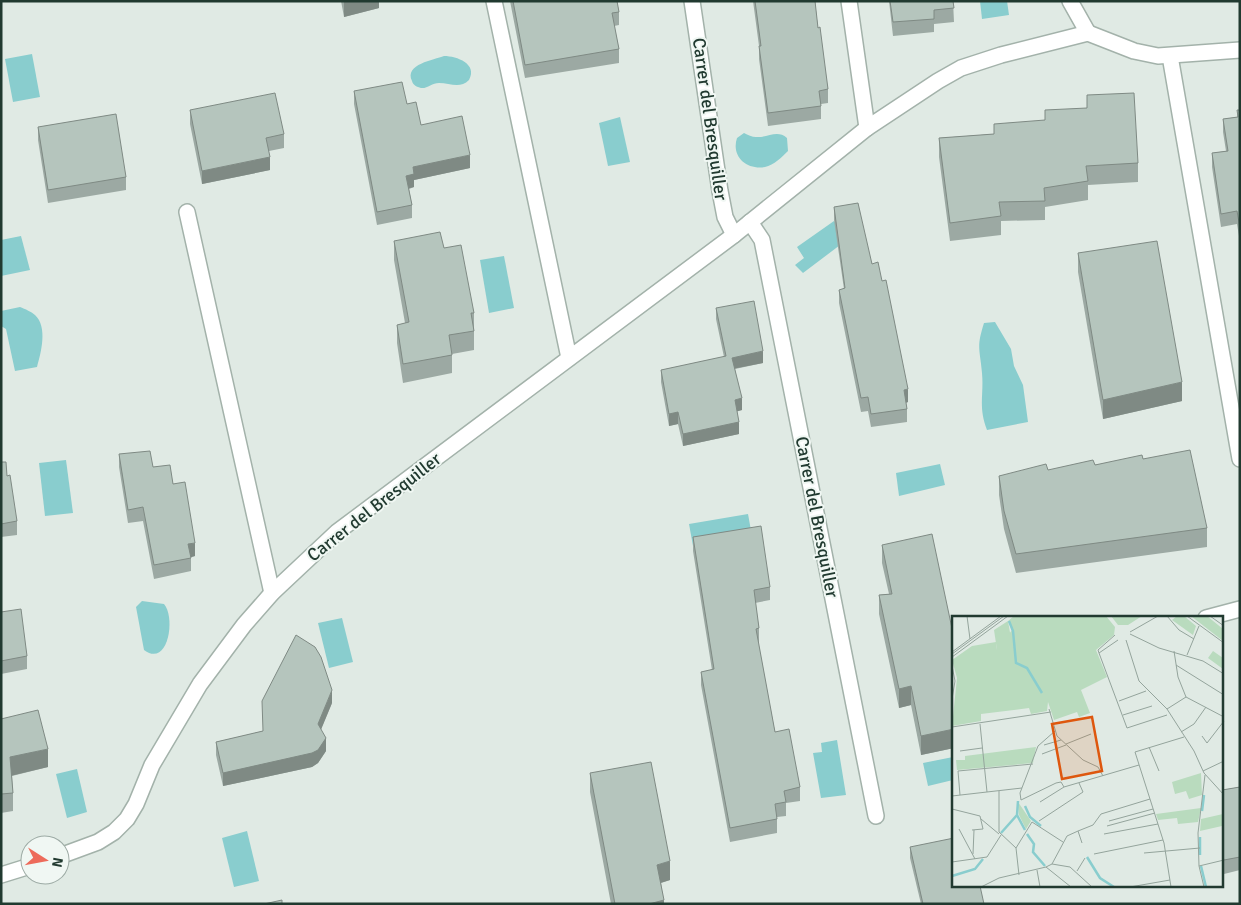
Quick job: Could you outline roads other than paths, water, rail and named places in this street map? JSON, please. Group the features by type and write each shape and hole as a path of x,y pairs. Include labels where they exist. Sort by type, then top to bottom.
{"street":[{"path":"494,1 569,358"},
{"name":"Carrer del Bresquiller","path":"692,1 720,191 725,217 734,235"},
{"path":"849,1 867,128"},
{"path":"1070,1 1088,33 1134,50 1158,56 1240,50"},
{"name":"Carrer del Bresquiller","path":"70,852 98,842 114,832 127,818 136,804 152,765 200,684 244,625 272,593 337,532 734,235 867,128 961,68 1001,55 1088,33"},
{"path":"1170,56 1240,459"},
{"path":"186,212 272,593"},
{"name":"Carrer del Bresquiller","path":"750,222 762,240 876,816"},
{"path":"1214,616 1240,609"},
{"path":"1,874 20,869"}],"water":[{"path":"980,1 1007,1 1009,15 982,19"},
{"path":"32,54 40,97 13,102 5,59"},
{"path":"444,56 460,59 468,65 471,74 466,83 458,85 439,83 423,88 414,85 411,75 412,70 427,61"},
{"path":"620,117 630,162 608,166 599,123"},
{"path":"744,133 754,137 783,135 787,138 788,151 778,160 765,167 746,164 736,151 737,138"},
{"path":"834,221 848,239 803,273 795,265 804,258 797,247"},
{"path":"21,236 30,270 1,276 1,240"},
{"path":"504,256 514,308 489,313 480,260"},
{"path":"20,307 35,315 39,320 42,340 37,367 15,371 6,329 1,326 1,311"},
{"path":"995,322 1011,349 1014,366 1023,385 1028,422 987,430 982,408 979,343 984,323"},
{"path":"66,460 73,513 45,516 39,463"},
{"path":"940,464 945,485 899,496 896,473"},
{"path":"748,514 752,536 693,546 689,524"},
{"path":"142,601 164,604 168,611 168,639 159,652 152,654 144,650 136,607"},
{"path":"342,618 353,662 329,668 318,623"},
{"path":"837,740 846,795 821,798 813,753 822,752 821,743"},
{"path":"952,757 952,780 928,786 923,763"},
{"path":"77,769 87,812 67,818 56,774"},
{"path":"247,831 259,881 234,887 222,838"}]}
